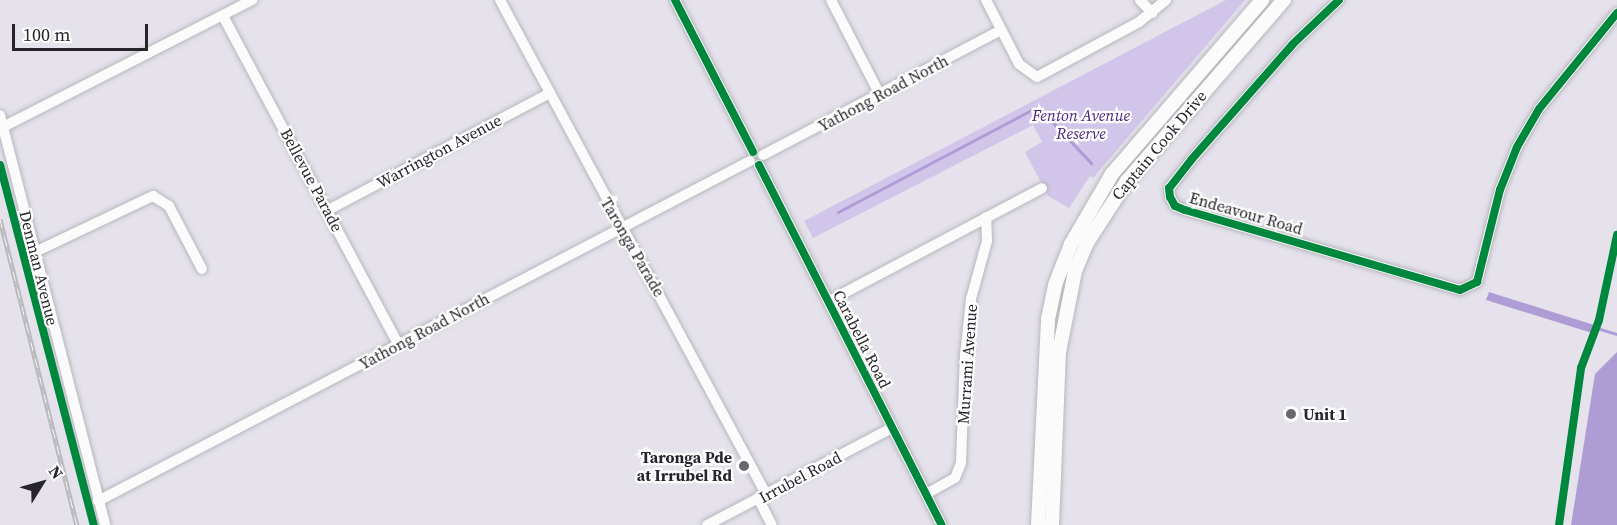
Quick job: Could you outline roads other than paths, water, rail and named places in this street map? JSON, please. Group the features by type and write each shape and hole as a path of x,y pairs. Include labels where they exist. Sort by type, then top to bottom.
{"main road":[{"name":"Captain Cook Drive","path":"1038,525 1048,319 1055,285 1071,244 1112,174 1262,0"},
{"name":"Captain Cook Drive","path":"1052,525 1059,352 1073,281 1088,241 1127,180 1284,0"}],"street":[{"path":"3,127 252,0"},
{"name":"Taronga Parade","path":"500,0 623,226 762,496 772,525"},
{"name":"Carabella Road","path":"675,0 942,525"},
{"path":"831,0 880,95"},
{"path":"986,0 1019,64 1030,76 1040,75 1152,13 1166,0"},
{"path":"1140,0 1152,13"},
{"name":"Endeavour Road","path":"1339,0 1293,44 1192,159 1169,188 1170,197 1175,206 1185,210 1452,289 1468,289 1477,282 1500,190 1517,147 1539,109 1617,13"},
{"name":"Bellevue Parade","path":"223,16 398,344"},
{"name":"Yathong Road North","path":"98,501 1001,30"},
{"name":"Warrington Avenue","path":"328,210 550,93"},
{"name":"Denman Avenue","path":"0,115 105,525"},
{"path":"829,302 1042,188"},
{"path":"35,252 153,196 169,206 202,269"},
{"name":"Murrami Avenue","path":"926,494 955,478 962,463 965,356 971,299 987,241 987,218"},
{"name":"Irrubel Road","path":"707,525 892,428"}],"waterway":[{"path":"838,212 1033,109 1044,113 1091,163"},
{"path":"1590,326 1617,334"}],"railway":[{"path":"0,219 77,525"}],"place":[{"name":"Unit 1","path":"1291,414"},
{"name":"Taronga Pde at Irrubel Rd","path":"744,466"}],"park label":[{"name":"Fenton Avenue Reserve","path":"1081,124"}]}
